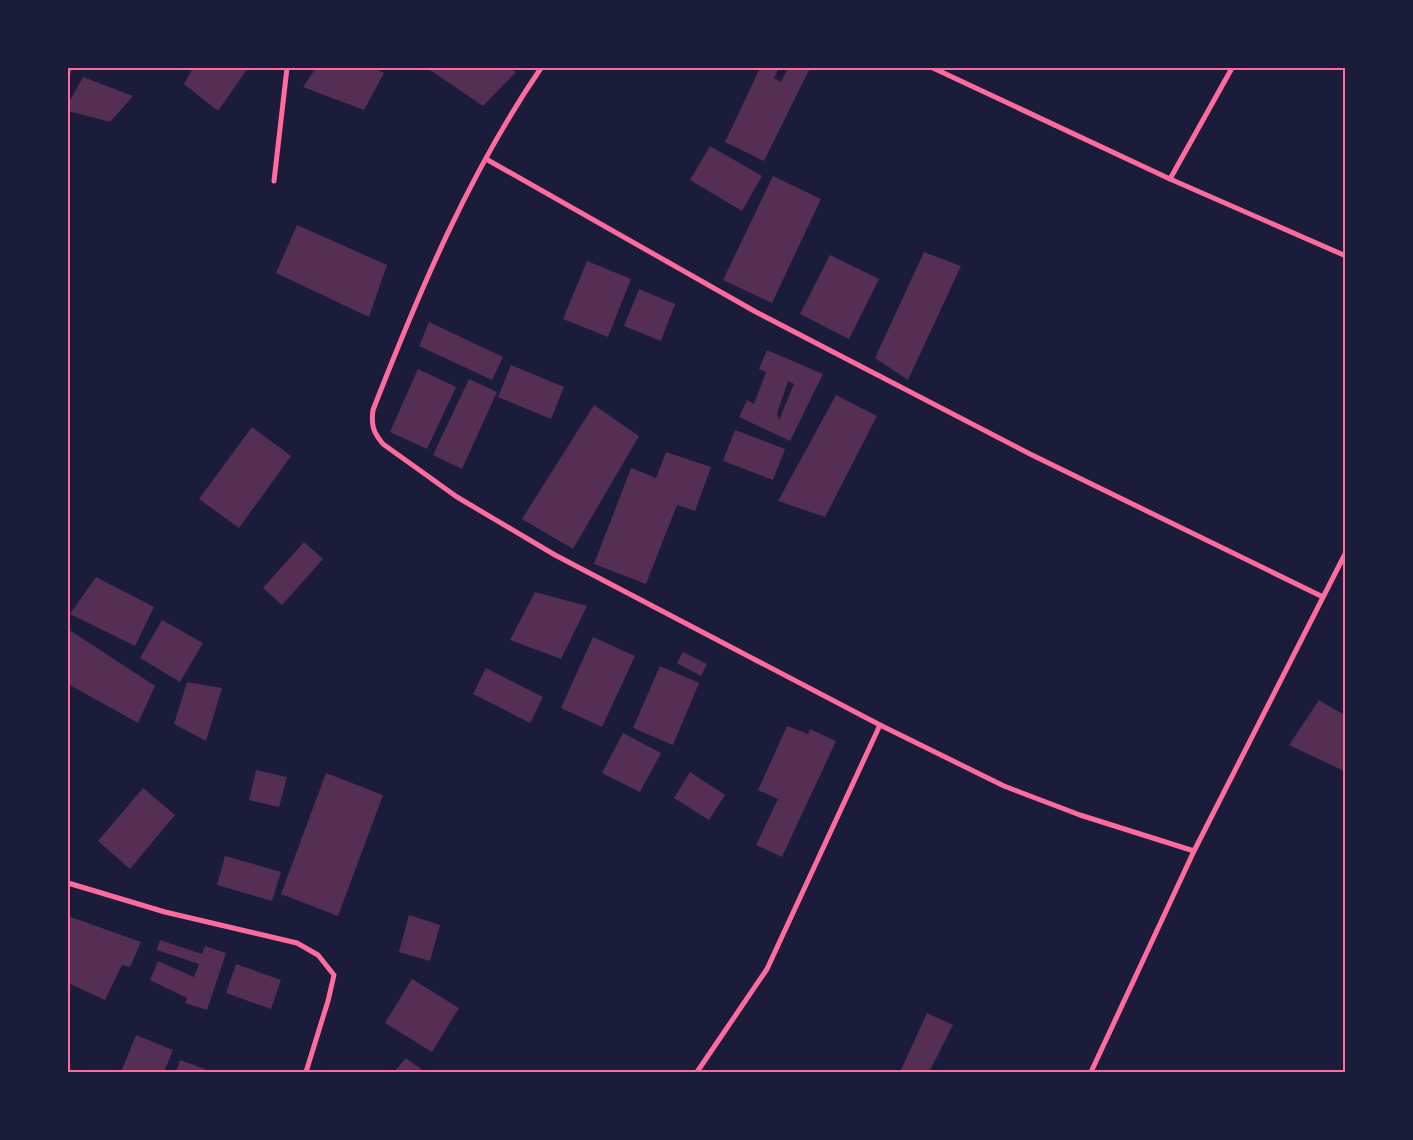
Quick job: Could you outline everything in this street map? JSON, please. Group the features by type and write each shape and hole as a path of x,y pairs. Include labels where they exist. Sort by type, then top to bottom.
{"street":[{"path":"274,181 287,68"},
{"path":"541,68 520,98 486,159 415,303 373,410 371,424 375,435 383,444 457,497 555,555 880,726 1004,786 1080,815 1194,851"},
{"path":"933,68 1170,179 1346,256"},
{"path":"1170,179 1232,68"},
{"path":"486,159 756,312 1030,454 1322,596"},
{"path":"1091,1072 1194,851 1346,552"},
{"path":"697,1072 767,969 880,726"},
{"path":"68,883 165,912 297,943 318,954 334,975 328,1002 306,1072"}],"building":[{"path":"68,68 73,68 68,79"},
{"path":"193,68 248,68 218,111 184,84"},
{"path":"316,68 375,68 384,73 364,110 303,87"},
{"path":"427,68 509,68 516,72 483,106"},
{"path":"760,68 779,68 774,78 781,82 788,68 810,68 764,161 725,142"},
{"path":"83,77 133,96 110,122 68,111 68,104"},
{"path":"710,146 762,176 742,211 690,180"},
{"path":"773,176 821,199 772,303 723,280"},
{"path":"297,225 387,265 369,317 276,273"},
{"path":"924,252 961,266 908,380 875,358"},
{"path":"830,255 879,279 849,339 800,314"},
{"path":"587,261 631,279 608,337 563,319"},
{"path":"639,289 675,304 661,341 624,326"},
{"path":"429,322 503,357 492,380 419,346"},
{"path":"767,350 823,374 790,441 739,417 747,400 754,404 766,372 759,369","holes":["788,381 794,384 779,420 777,414"]},
{"path":"511,365 564,387 551,419 498,397"},
{"path":"418,369 456,387 427,449 390,432"},
{"path":"469,379 497,392 462,469 433,455"},
{"path":"836,395 877,416 825,517 778,501"},
{"path":"594,405 639,436 573,549 522,519"},
{"path":"252,427 291,456 239,528 199,499"},
{"path":"735,430 785,449 773,480 723,461"},
{"path":"666,452 711,467 695,511 677,505 646,584 594,564 631,468 656,478"},
{"path":"304,542 323,559 282,605 263,588"},
{"path":"96,577 154,607 135,646 70,614"},
{"path":"535,592 587,606 561,659 510,640"},
{"path":"162,620 203,643 180,682 140,658"},
{"path":"71,631 155,686 138,723 68,684 68,636"},
{"path":"593,637 635,656 602,727 561,708"},
{"path":"683,652 707,664 701,676 677,663"},
{"path":"660,666 699,683 673,745 633,728"},
{"path":"486,668 543,697 530,723 473,694"},
{"path":"187,682 222,688 206,741 174,724"},
{"path":"1319,700 1346,716 1346,772 1289,745"},
{"path":"787,726 808,734 810,729 836,741 782,857 756,845 778,799 758,790"},
{"path":"623,733 661,753 640,792 602,773"},
{"path":"256,770 287,777 279,807 249,800"},
{"path":"690,772 725,795 709,820 674,798"},
{"path":"326,773 383,795 338,916 281,894"},
{"path":"143,788 175,815 130,869 98,841"},
{"path":"225,856 281,872 272,901 217,885"},
{"path":"409,915 440,925 430,961 399,952"},
{"path":"68,916 141,942 130,967 122,965 105,1000 68,983"},
{"path":"160,940 202,954 205,946 226,953 207,1010 185,1003 187,998 150,980 158,961 194,977 199,964 157,950"},
{"path":"236,964 281,980 271,1009 226,993"},
{"path":"412,979 459,1008 432,1052 385,1023"},
{"path":"927,1013 953,1025 929,1072 900,1072"},
{"path":"136,1035 173,1050 164,1072 121,1072"},
{"path":"406,1058 425,1072 394,1072"},
{"path":"180,1060 213,1072 176,1072"}]}
